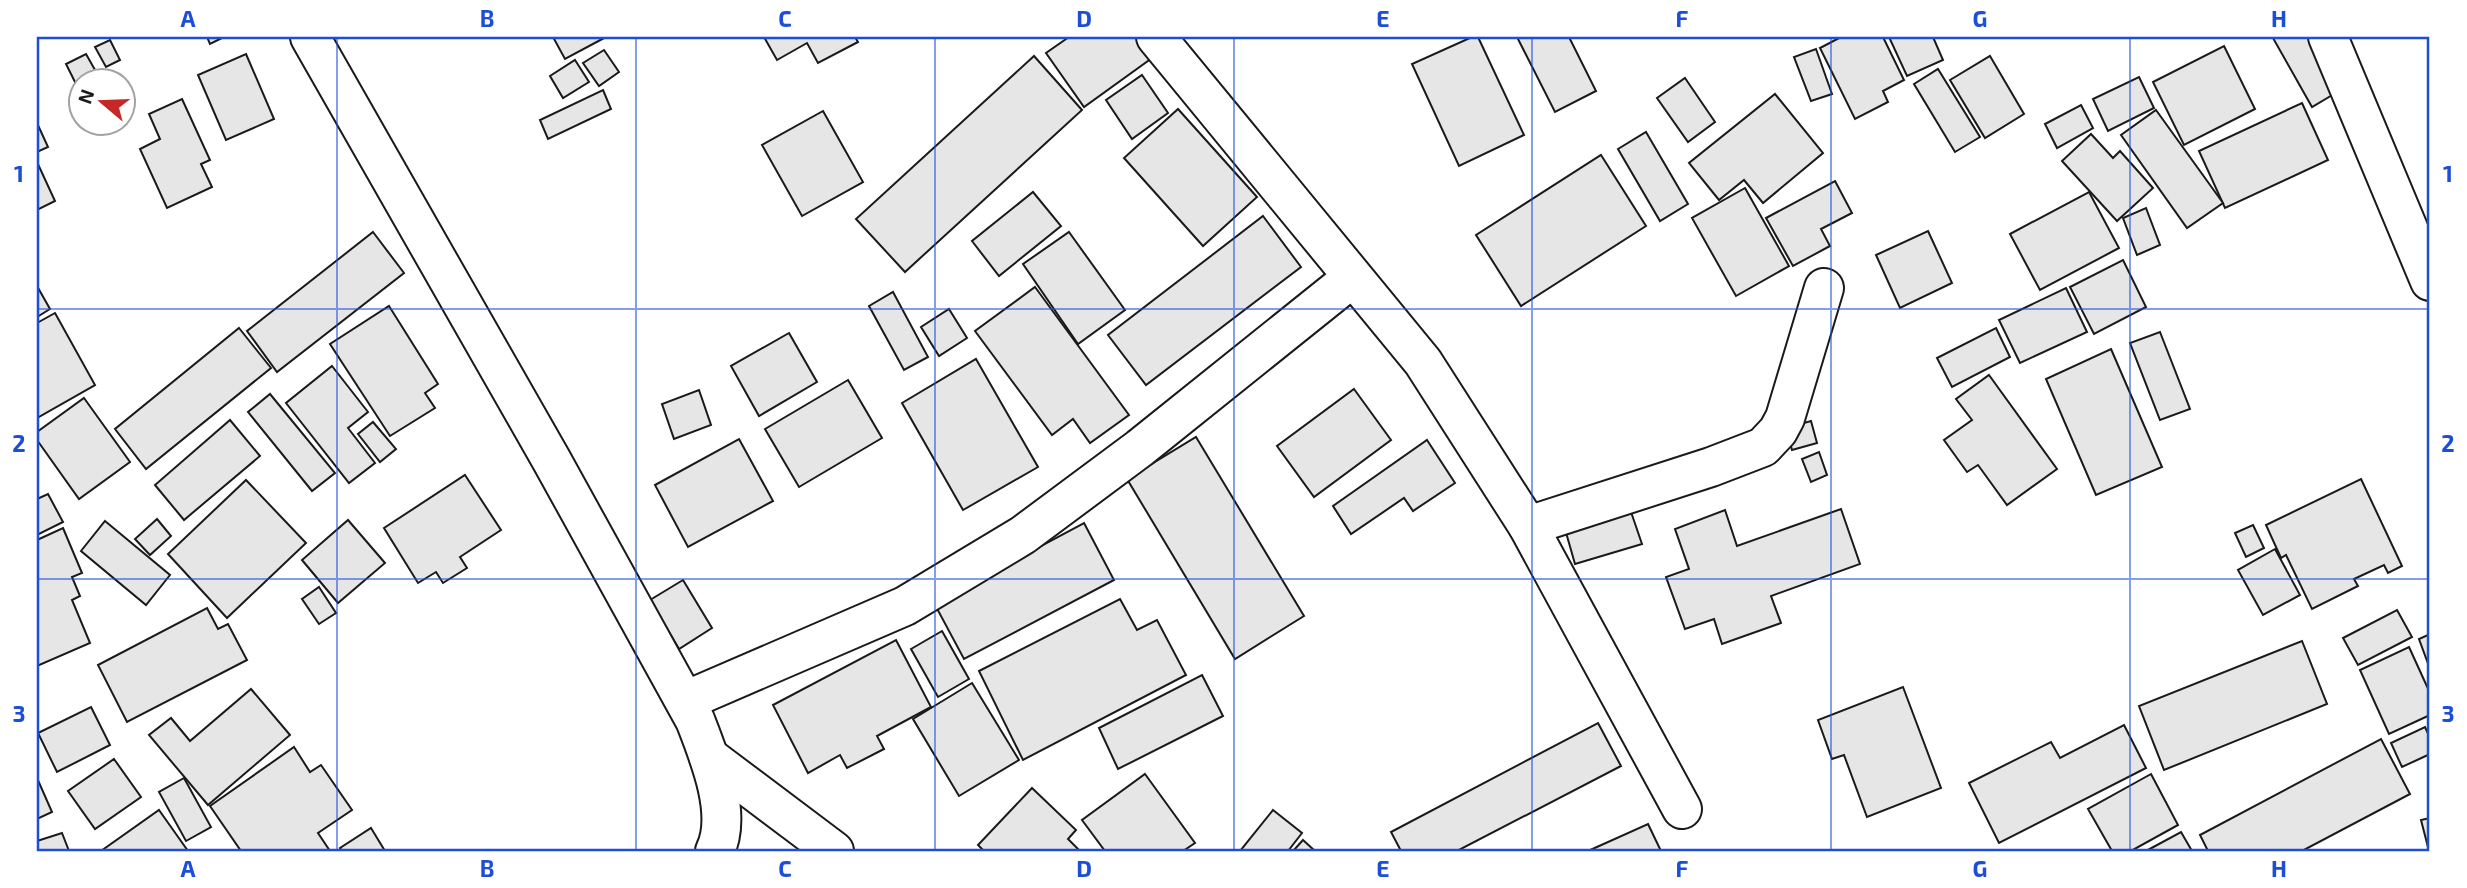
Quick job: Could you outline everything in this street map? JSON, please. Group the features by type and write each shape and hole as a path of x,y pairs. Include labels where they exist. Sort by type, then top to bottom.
{"street":[{"path":"310,37 695,720 709,757 721,806 721,839 715,851"},
{"path":"1156,37 1423,362 1528,526 1682,809"},
{"path":"2328,37 2430,281"},
{"path":"685,701 905,606 1023,535 1140,448 1352,278"},
{"path":"1528,526 1711,467 1763,447 1778,432 1785,418 1824,288"},
{"path":"709,757 834,851"}],"building":[{"path":"207,37 224,37 210,44"},
{"path":"553,37 606,37 565,59"},
{"path":"764,37 855,37 858,42 818,63 807,43 777,60"},
{"path":"1069,37 1137,37 1152,58 1084,107 1046,53"},
{"path":"1472,37 1478,37 1524,135 1459,166 1412,64"},
{"path":"1517,37 1569,37 1596,91 1555,112"},
{"path":"1841,37 1883,37 1904,80 1883,91 1888,102 1855,119 1820,48"},
{"path":"1889,37 1933,37 1943,60 1907,76"},
{"path":"2308,37 2339,91 2312,107 2273,38"},
{"path":"110,40 120,60 105,66 95,47"},
{"path":"2224,46 2255,109 2184,145 2153,82"},
{"path":"1816,49 1832,94 1811,101 1794,57"},
{"path":"604,50 619,72 599,86 583,63"},
{"path":"86,54 93,66 67,66 66,64"},
{"path":"246,54 274,119 226,140 198,75"},
{"path":"1034,56 1082,110 905,272 856,219"},
{"path":"1990,56 2024,114 1985,138 1950,80"},
{"path":"575,60 589,82 563,98 550,76"},
{"path":"1938,69 1980,137 1955,152 1914,84"},
{"path":"1142,75 1168,113 1132,139 1106,100"},
{"path":"2139,77 2154,108 2108,131 2093,99"},
{"path":"1685,78 1715,122 1688,142 1657,98"},
{"path":"603,90 611,109 548,139 540,120"},
{"path":"1775,94 1823,153 1763,203 1744,180 1719,200 1689,163"},
{"path":"182,99 210,160 201,164 212,187 167,208 140,149 160,139 149,114"},
{"path":"2302,103 2328,160 2225,208 2199,151"},
{"path":"2081,105 2093,128 2057,148 2045,124"},
{"path":"1178,109 1257,197 1203,246 1124,158"},
{"path":"2156,110 2223,203 2187,228 2121,135"},
{"path":"823,111 863,182 802,216 762,145"},
{"path":"37,123 48,147 37,152"},
{"path":"1646,132 1688,204 1660,221 1618,149"},
{"path":"2091,134 2113,158 2120,151 2153,188 2117,221 2062,161"},
{"path":"1601,155 1646,226 1521,306 1476,235"},
{"path":"37,162 55,201 37,210"},
{"path":"1835,181 1852,213 1821,229 1830,246 1793,266 1766,218"},
{"path":"1745,188 1789,266 1736,296 1692,218"},
{"path":"1033,192 1061,226 999,276 972,241"},
{"path":"2089,192 2119,248 2040,290 2010,234"},
{"path":"2146,208 2160,245 2137,255 2123,218"},
{"path":"1263,216 1301,267 1146,385 1108,335"},
{"path":"1928,231 1952,283 1900,308 1876,255"},
{"path":"373,232 404,273 277,372 247,331"},
{"path":"1069,232 1125,310 1078,344 1023,264"},
{"path":"2123,260 2146,307 2094,334 2070,287"},
{"path":"37,286 50,309 37,317"},
{"path":"1035,287 1129,415 1090,443 1073,419 1052,435 975,331"},
{"path":"2066,288 2087,332 2020,363 1999,320"},
{"path":"893,292 928,357 904,370 869,306"},
{"path":"389,306 438,384 425,393 435,408 390,436 330,344"},
{"path":"949,309 967,338 939,356 921,327"},
{"path":"55,313 95,385 37,418 37,323"},
{"path":"239,328 271,368 146,469 115,429"},
{"path":"1996,328 2010,357 1952,387 1937,358"},
{"path":"2160,332 2190,409 2160,420 2130,343"},
{"path":"789,333 817,382 759,416 731,366"},
{"path":"2111,349 2162,467 2096,495 2046,379"},
{"path":"976,359 1038,467 963,510 902,403"},
{"path":"332,366 368,412 348,428 375,463 349,483 286,403"},
{"path":"1989,375 2057,469 2007,505 1978,465 1967,472 1944,440 1972,420 1956,399"},
{"path":"848,380 882,438 799,487 765,429"},
{"path":"1354,389 1391,440 1314,497 1277,446"},
{"path":"699,390 711,425 674,439 662,404"},
{"path":"270,394 335,473 312,491 248,412"},
{"path":"84,398 130,462 79,499 37,440 37,432"},
{"path":"230,420 260,456 184,520 155,485"},
{"path":"1811,421 1817,443 1792,450 1786,428"},
{"path":"373,422 396,449 380,462 358,434"},
{"path":"1196,437 1304,616 1235,659 1127,479"},
{"path":"739,439 773,501 688,547 655,485"},
{"path":"1427,440 1455,483 1413,511 1404,498 1351,534 1333,506"},
{"path":"1819,452 1827,475 1811,482 1802,459"},
{"path":"465,475 501,530 460,557 467,568 443,583 436,572 418,583 384,528"},
{"path":"2361,479 2402,566 2388,573 2384,565 2354,579 2358,586 2312,609 2286,555 2281,558 2266,525"},
{"path":"246,480 306,543 227,618 168,554"},
{"path":"48,494 63,522 37,535 37,499"},
{"path":"1630,509 1642,544 1575,564 1565,529"},
{"path":"1841,509 1860,564 1771,596 1781,623 1722,644 1714,619 1685,629 1666,577 1689,569 1675,529 1725,510 1737,546"},
{"path":"157,519 171,536 150,555 135,539"},
{"path":"348,520 385,563 338,603 302,560"},
{"path":"105,521 170,575 146,605 81,551"},
{"path":"1084,523 1114,580 964,659 934,603"},
{"path":"2253,525 2264,548 2246,557 2235,533"},
{"path":"63,528 82,573 72,577 80,596 72,600 90,643 37,666 37,540"},
{"path":"2275,549 2300,595 2263,615 2238,570"},
{"path":"683,580 712,628 679,649 650,600"},
{"path":"319,587 336,613 319,624 302,599"},
{"path":"1120,599 1137,630 1157,620 1186,675 1023,760 979,671"},
{"path":"207,608 218,629 228,624 247,660 127,722 98,665"},
{"path":"2397,610 2412,637 2358,665 2343,638"},
{"path":"942,631 969,679 938,697 911,649"},
{"path":"2430,634 2430,669 2419,639"},
{"path":"896,640 931,707 877,736 884,749 847,768 840,755 808,773 773,705"},
{"path":"2302,641 2327,704 2164,770 2139,706"},
{"path":"2409,647 2430,693 2430,715 2389,734 2360,670"},
{"path":"1202,675 1223,716 1118,769 1099,728"},
{"path":"972,683 1019,760 959,796 913,719"},
{"path":"1903,687 1941,788 1867,817 1844,755 1832,759 1818,720"},
{"path":"251,689 290,735 208,805 149,735 171,718 190,741"},
{"path":"91,707 110,745 57,772 38,733"},
{"path":"1598,723 1621,766 1457,851 1401,851 1391,832"},
{"path":"2124,725 2146,768 1999,843 1969,783 2051,742 2060,758"},
{"path":"2425,727 2430,738 2430,754 2402,767 2391,743"},
{"path":"2381,739 2410,794 2302,851 2208,851 2200,835"},
{"path":"294,747 310,772 321,765 352,810 318,833 330,851 241,851 210,806"},
{"path":"114,759 141,797 95,829 68,791"},
{"path":"1145,774 1195,843 1183,851 1105,851 1082,820"},
{"path":"2151,774 2178,825 2131,851 2112,851 2088,809"},
{"path":"37,778 52,812 37,819"},
{"path":"184,778 211,827 186,841 159,792"},
{"path":"1032,788 1076,830 1068,839 1080,851 984,851 978,845"},
{"path":"159,810 188,851 101,851"},
{"path":"1273,810 1302,833 1288,851 1240,851"},
{"path":"2430,818 2430,851 2429,851 2421,820"},
{"path":"1648,824 1661,851 1588,851"},
{"path":"371,828 385,851 342,851 340,848"},
{"path":"2181,832 2192,851 2146,851"},
{"path":"62,833 69,851 37,851 37,841"},
{"path":"1303,840 1315,851 1293,851"}]}
